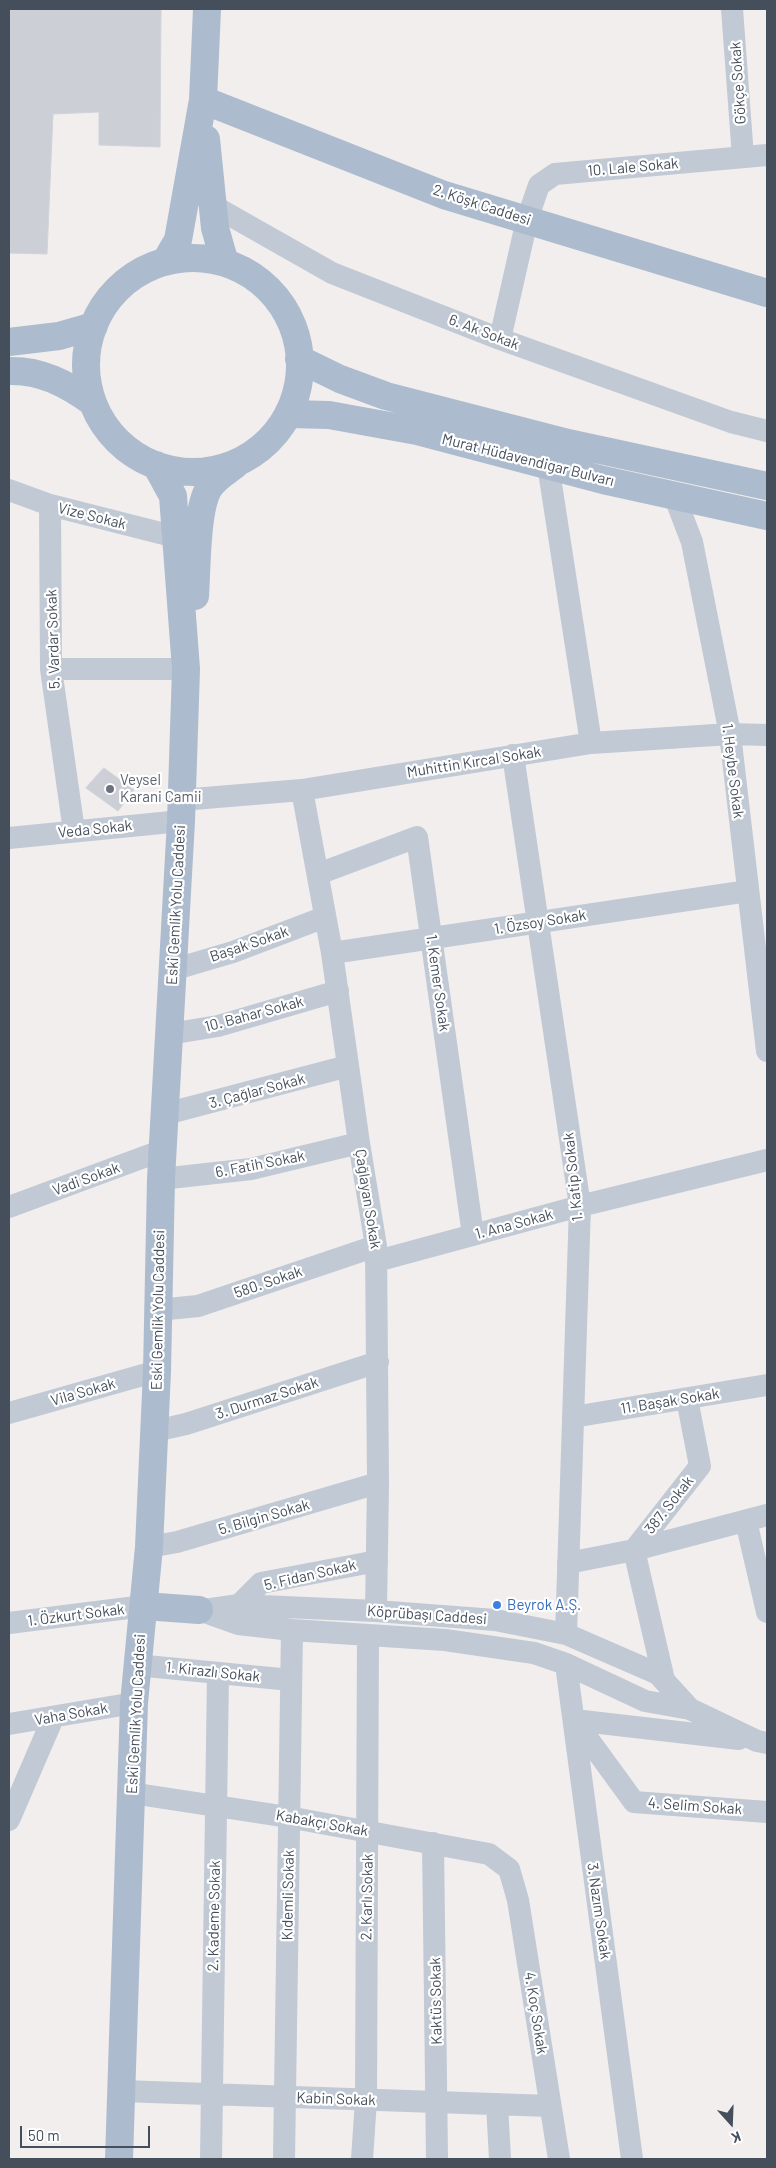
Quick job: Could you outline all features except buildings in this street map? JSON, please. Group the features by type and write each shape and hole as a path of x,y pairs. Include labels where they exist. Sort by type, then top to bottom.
{"main road":[{"path":"207,9 203,100 212,205 217,240 225,263"},
{"path":"165,262 178,240 203,100"},
{"name":"2. Köşk Caddesi","path":"203,100 444,195 767,293"},
{"path":"186,669 195,598 201,514 208,489 217,478 246,458 270,439 288,414 299,383 300,350 290,318 272,291 245,271 214,259 181,258 149,267 121,285 100,310 88,341 86,372 92,402 107,429 123,445 156,465 186,471 217,469 246,458"},
{"path":"9,342 59,336 94,326"},
{"name":"Murat Hüdavendigar Bulvarı","path":"299,359 340,379 386,396 568,443 767,486"},
{"path":"9,371 44,375 68,384 92,402"},
{"name":"Murat Hüdavendigar Bulvarı","path":"288,414 329,414 417,431 674,496 767,516"},
{"name":"Eski Gemlik Yolu Caddesi","path":"119,2159 134,1703 136,1665 149,1548 155,1431 161,1179 181,810 186,669 173,496 156,465"},
{"name":"Köprübaşı Caddesi","path":"144,1606 199,1610"}],"street":[{"name":"Gökçe Sokak","path":"732,9 743,157"},
{"name":"10. Lale Sokak","path":"500,339 527,220 539,185 555,174 767,155"},
{"name":"6. Ak Sokak","path":"212,205 332,273 500,339 731,422 767,431"},
{"path":"548,465 591,744"},
{"name":"Vize Sokak","path":"9,490 50,505 176,537"},
{"name":"1. Heybe Sokak","path":"674,496 692,542 730,734 767,1051"},
{"name":"5. Vardar Sokak","path":"50,505 51,669 74,831"},
{"path":"51,669 186,669"},
{"name":"Muhittin Kırcal Sokak","path":"181,810 513,755 591,744 730,734 767,735"},
{"name":"1. Katip Sokak","path":"513,755 580,1206 566,1634"},
{"name":"Çağlayan Sokak","path":"302,790 338,991 359,1143 377,1253 378,1483 376,1611"},
{"name":"Veda Sokak","path":"9,838 74,831 181,810"},
{"name":"1. Kemer Sokak","path":"318,874 417,836 473,1235"},
{"name":"1. Özsoy Sokak","path":"332,954 748,891"},
{"name":"Başak Sokak","path":"172,970 233,952 325,917"},
{"name":"10. Bahar Sokak","path":"169,1034 218,1026 338,991"},
{"name":"3. Çağlar Sokak","path":"165,1114 348,1066"},
{"name":"6. Fatih Sokak","path":"161,1179 250,1169 359,1143"},
{"name":"Vadi Sokak","path":"9,1207 163,1150"},
{"name":"1. Ana Sokak","path":"377,1253 473,1235 580,1206 767,1160"},
{"name":"580. Sokak","path":"158,1310 198,1306 377,1253"},
{"name":"3. Durmaz Sokak","path":"155,1431 186,1424 378,1362"},
{"name":"Vila Sokak","path":"9,1413 157,1371"},
{"name":"11. Başak Sokak","path":"573,1417 767,1385"},
{"name":"387. Sokak","path":"634,1550 700,1466 687,1399"},
{"name":"5. Bilgin Sokak","path":"149,1548 177,1542 378,1483"},
{"path":"568,1563 634,1550 767,1515"},
{"path":"746,1521 767,1612"},
{"path":"634,1550 664,1680"},
{"name":"5. Fidan Sokak","path":"239,1614 262,1584 377,1561"},
{"name":"1. Özkurt Sokak","path":"9,1623 144,1606"},
{"name":"Köprübaşı Caddesi","path":"199,1610 239,1614 376,1611 495,1620 566,1634 658,1674 690,1708"},
{"name":"Köprübaşı Caddesi","path":"239,1614 292,1630 445,1640 534,1653 566,1664 645,1701 690,1708 762,1742"},
{"name":"Kıdemli Sokak","path":"284,2159 292,1630"},
{"name":"2. Karlı Sokak","path":"362,2159 366,2100 368,1635"},
{"name":"3. Nazım Sokak","path":"566,1664 632,2159"},
{"name":"1. Kirazlı Sokak","path":"136,1665 291,1680"},
{"name":"2. Kademe Sokak","path":"211,2159 218,1673"},
{"name":"Vaha Sokak","path":"9,1724 134,1703"},
{"path":"9,1820 53,1718"},
{"path":"574,1720 762,1742"},
{"name":"4. Selim Sokak","path":"574,1720 634,1802 767,1812"},
{"name":"Kabakçı Sokak","path":"130,1793 288,1817 489,1854 509,1868"},
{"name":"Kaktüs Sokak","path":"433,1843 438,2102 437,2159"},
{"name":"4. Koç Sokak","path":"509,1868 518,1900 559,2159"},
{"name":"Kabin Sokak","path":"122,2092 550,2106"},
{"path":"497,2104 500,2159"}],"place":[{"name":"Veysel Karani Camii","path":"110,789"},
{"name":"Beyrok A.Ş.","path":"497,1605"}]}
